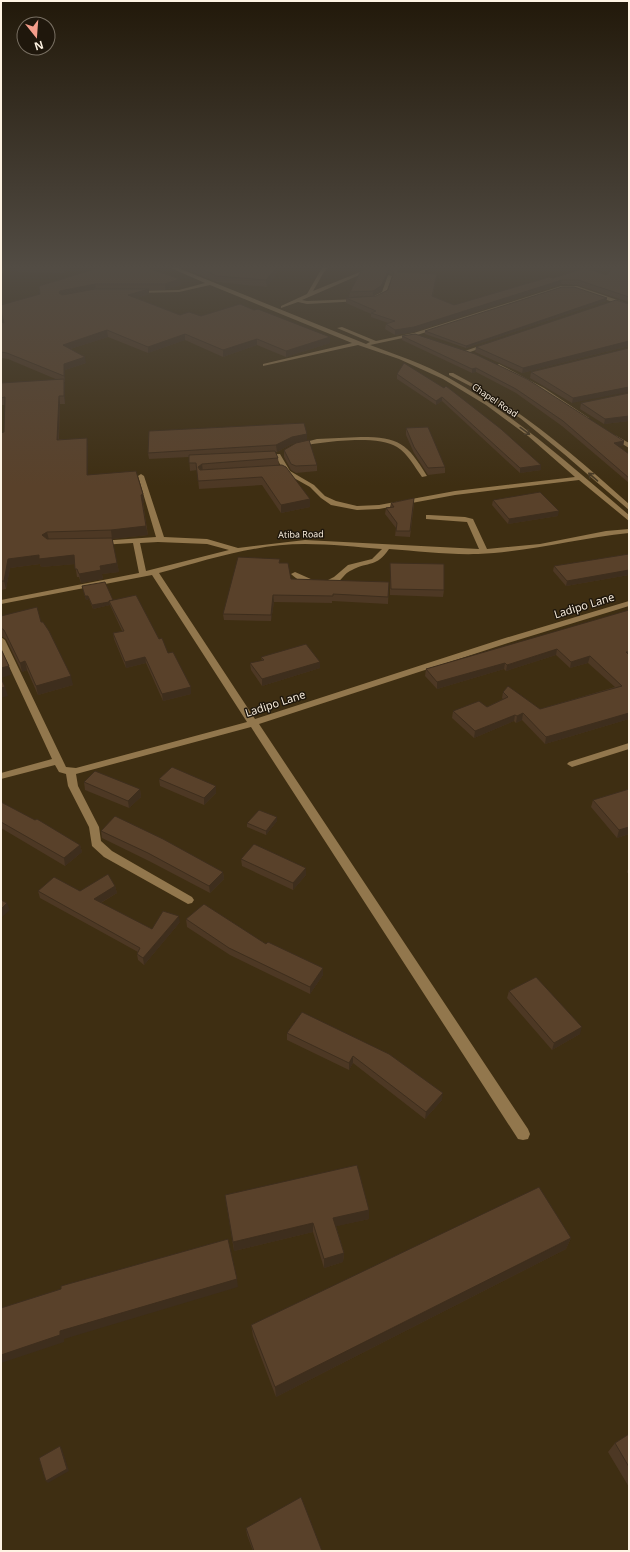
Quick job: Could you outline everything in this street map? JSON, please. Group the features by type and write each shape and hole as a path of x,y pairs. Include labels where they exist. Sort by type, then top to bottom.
{"street":[{"name":"Chapel Road","path":"352,340 445,378 482,400 530,435 629,520"},
{"name":"Chapel Road","path":"371,340 410,355 454,376 500,402 543,433 629,508"},
{"path":"366,345 383,340"},
{"path":"477,357 463,351 496,342"},
{"path":"265,365 358,343"},
{"path":"491,362 521,377 571,407 591,421"},
{"path":"521,377 529,375"},
{"path":"571,407 578,406"},
{"path":"610,434 629,446"},
{"path":"292,448 299,445 328,441 382,439 394,442 410,454 424,476"},
{"path":"259,456 278,455 285,452"},
{"path":"278,455 281,469 312,486 323,497 334,503 357,508 379,507 455,493 580,478"},
{"path":"141,476 160,541"},
{"path":"429,517 465,519 470,521 484,551"},
{"name":"Atiba Road","path":"606,533 617,527 629,524"},
{"name":"Atiba Road","path":"1,602 143,575 237,550 305,542 484,551 540,546 606,533 629,531"},
{"path":"89,543 160,541 215,542 227,544 237,550"},
{"path":"136,542 143,575"},
{"path":"296,574 310,582 330,582 337,579 343,571 375,561 387,547"},
{"path":"154,572 523,1134"},
{"name":"Ladipo Lane","path":"70,771 76,771 253,723 506,641 629,604"},
{"path":"1,640 58,761 63,770 70,771 72,786 94,827 96,843 108,854 188,900"},
{"path":"572,764 629,746"},
{"path":"1,776 58,761"}],"building":[{"path":"1,340 76,340 63,345 85,357 64,364 64,376 7,353 1,352"},
{"path":"132,340 167,340 148,347"},
{"path":"200,340 253,340 223,350"},
{"path":"260,340 319,340 286,351"},
{"path":"411,340 434,340 475,354 527,379 624,441 614,443 629,454 629,478 563,421 516,389 476,368 472,369"},
{"path":"451,340 482,340 466,346"},
{"path":"496,340 629,340 523,368 476,347"},
{"path":"629,348 629,387 573,398 531,372"},
{"path":"404,363 444,388 446,386 501,429 541,465 520,468 442,397 436,401 397,374"},
{"path":"64,379 64,396 59,396 57,440 87,438 87,475 136,471 143,494 141,495 146,526 111,530 47,532 42,535 47,539 112,538 117,563 100,566 101,570 79,574 77,569 75,569 74,555 39,559 39,555 8,559 4,581 1,581 1,433 4,432 5,397 1,398 1,383"},
{"path":"629,393 629,416 605,419 581,403"},
{"path":"304,423 307,434 292,437 276,445 148,453 149,431"},
{"path":"428,427 445,467 428,468 414,447 406,428"},
{"path":"309,440 317,465 296,466 291,464 284,450 296,443"},
{"path":"275,451 278,458 202,464 198,467 200,470 282,465 286,467 310,499 281,505 262,477 198,481 196,463 189,463 189,455"},
{"path":"540,492 559,511 509,519 493,500"},
{"path":"414,498 410,531 396,531 397,523 386,508 394,507 391,503"},
{"path":"629,554 629,570 567,581 554,566"},
{"path":"238,557 280,559 279,563 288,563 291,579 389,582 388,597 333,594 333,596 273,595 271,615 223,614"},
{"path":"390,563 444,564 444,590 391,589"},
{"path":"105,582 113,600 92,605 88,596 85,596 82,586"},
{"path":"136,595 159,639 162,638 168,653 173,652 191,687 162,694 145,657 125,662 113,633 124,631 109,601"},
{"path":"37,607 41,622 43,622 49,631 71,676 36,686 25,661 20,663 4,630 1,628 1,616"},
{"path":"629,610 629,652 626,652 629,655 629,713 546,737 523,713 475,731 453,711 479,701 487,707 508,697 503,692 508,686 540,709 622,686 590,656 571,662 557,649 507,665 505,663 437,682 426,669"},
{"path":"306,644 320,662 262,679 250,663 264,660 261,657"},
{"path":"1,649 9,666 1,668"},
{"path":"1,678 5,687 1,688"},
{"path":"172,767 216,786 204,798 159,779"},
{"path":"95,771 140,789 128,801 84,782"},
{"path":"629,789 629,827 619,830 593,800"},
{"path":"1,802 35,820 37,819 80,845 64,858 1,822"},
{"path":"259,810 277,817 266,831 247,823"},
{"path":"115,816 163,839 223,872 209,886 148,853 101,831"},
{"path":"254,844 306,868 293,883 241,859"},
{"path":"108,874 115,886 94,899 152,929 163,911 179,916 143,958 137,954 140,948 38,891 54,877 80,891"},
{"path":"1,900 7,903 1,909"},
{"path":"204,904 266,944 268,942 323,968 310,987 229,948 186,919"},
{"path":"536,977 582,1027 554,1043 509,991"},
{"path":"302,1012 389,1054 443,1093 426,1112 353,1056 349,1063 287,1033"},
{"path":"357,1165 369,1210 333,1218 344,1253 324,1259 313,1223 233,1242 225,1195"},
{"path":"539,1187 571,1238 275,1387 251,1325"},
{"path":"228,1239 237,1279 60,1331 60,1335 1,1355 1,1308 61,1289 61,1286"},
{"path":"629,1434 629,1467 615,1443"},
{"path":"60,1446 67,1469 46,1481 39,1458"},
{"path":"301,1497 322,1551 254,1551 246,1528"}]}
